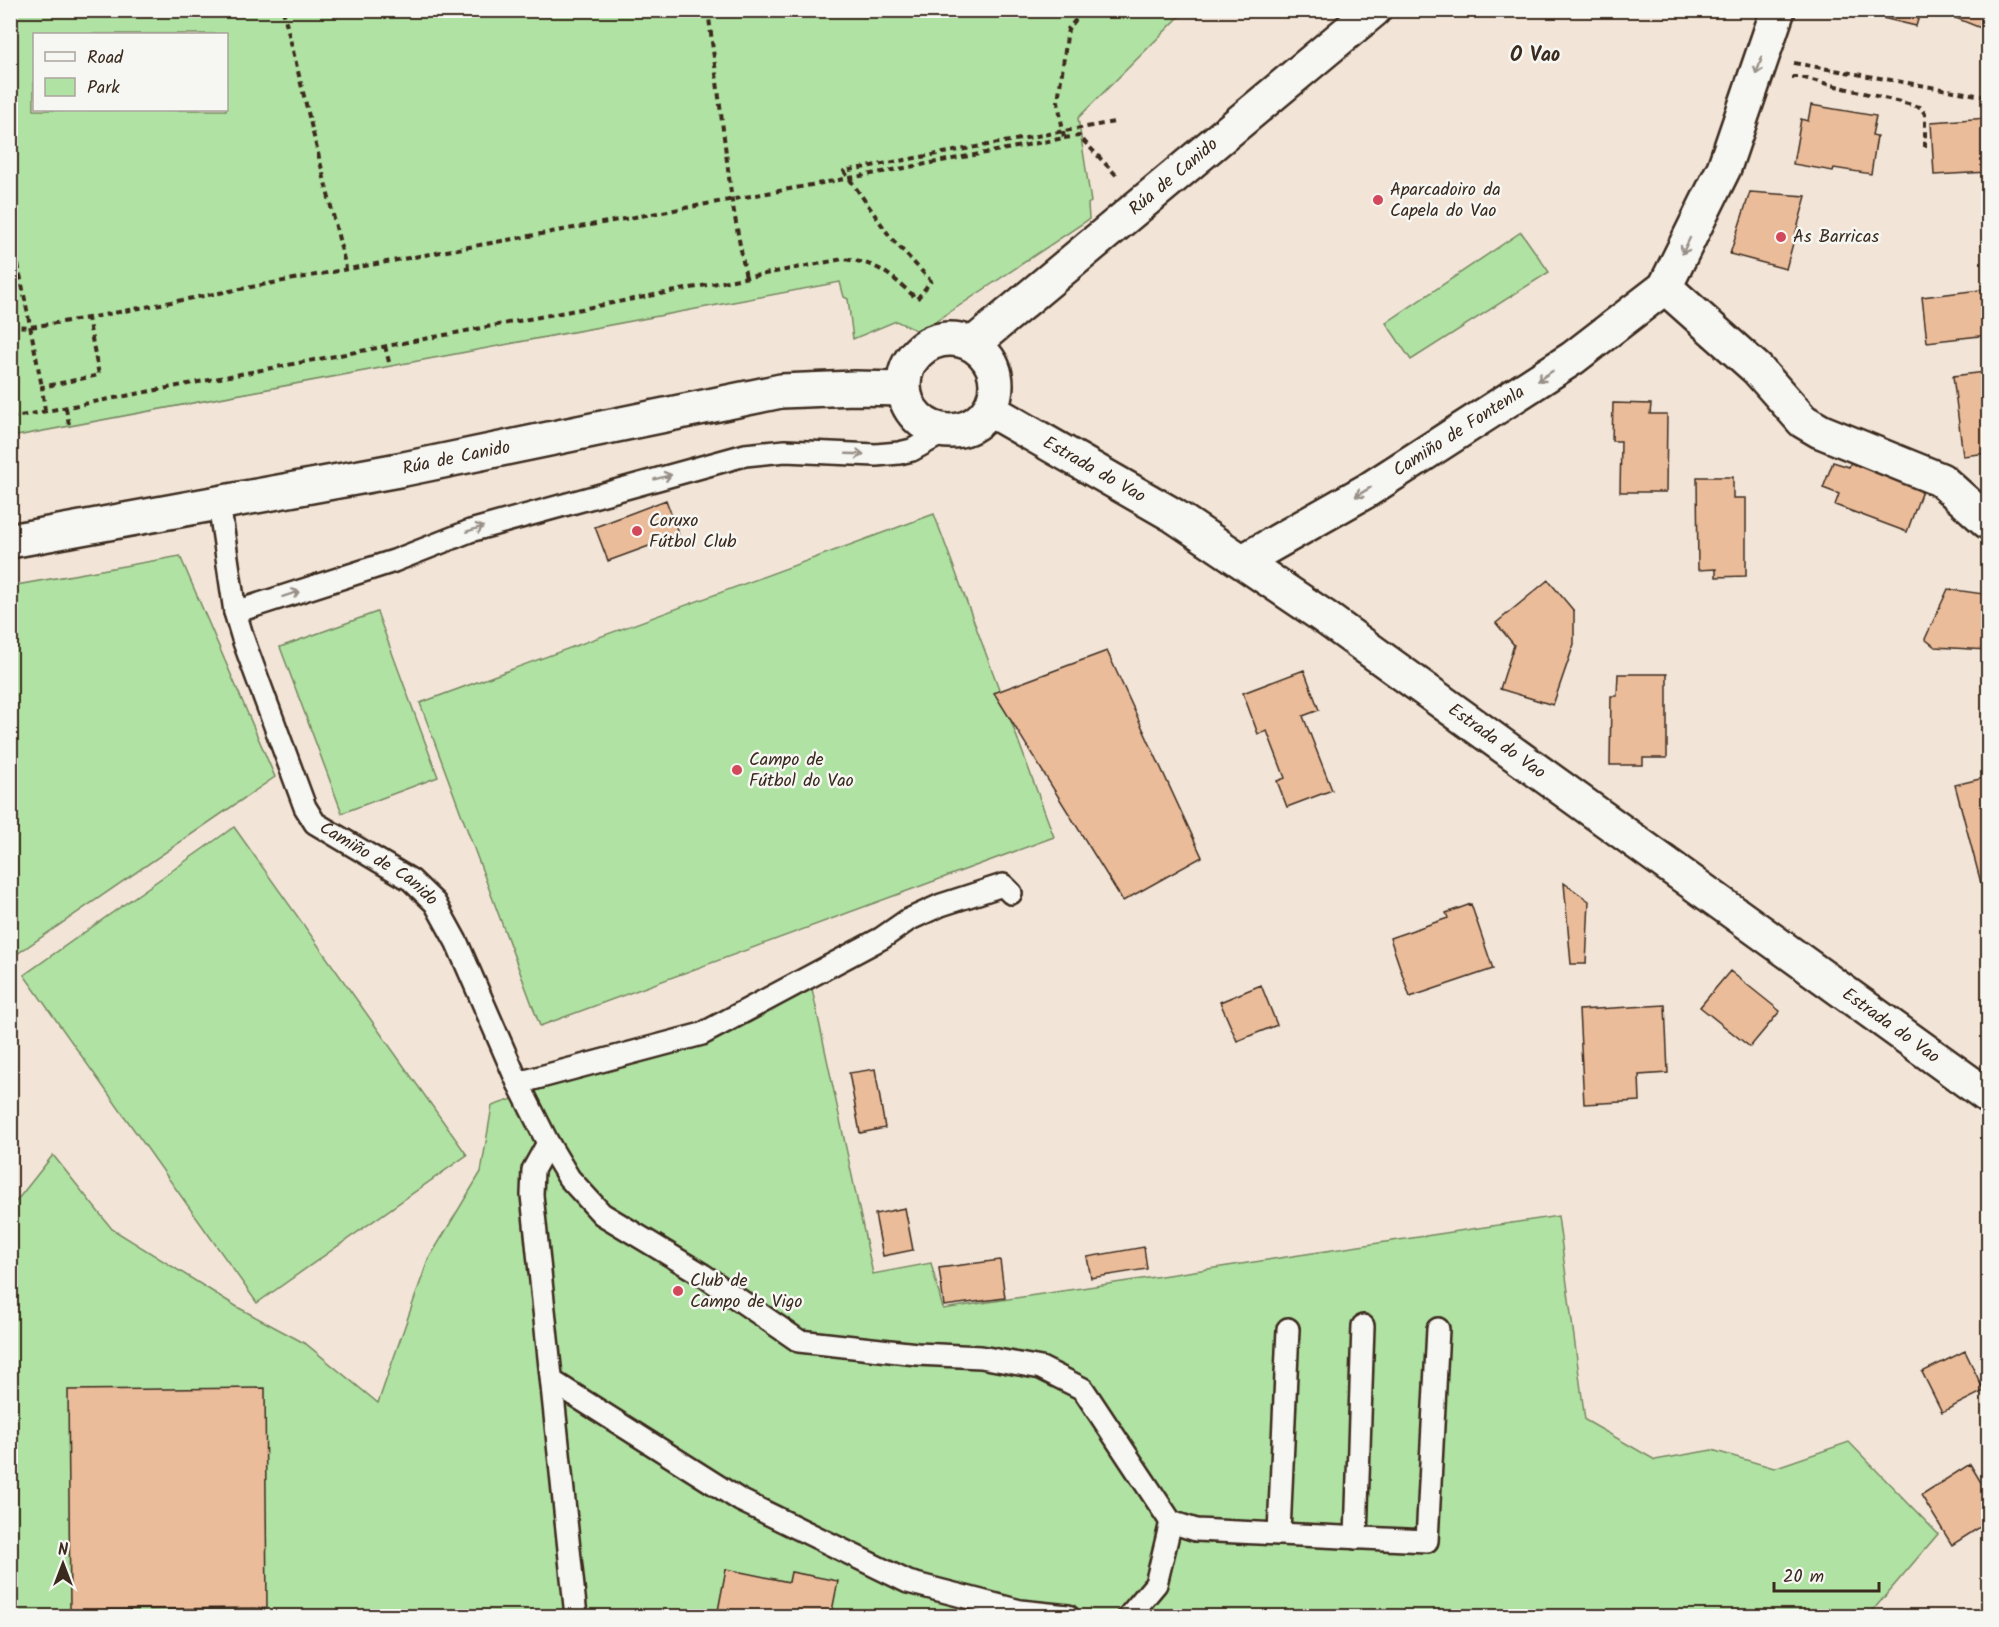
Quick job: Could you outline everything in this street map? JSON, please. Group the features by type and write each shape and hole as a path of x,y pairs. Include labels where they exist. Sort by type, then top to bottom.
{"street":[{"name":"Rúa de Canido","path":"973,344 1374,10"},
{"name":"Camiño de Fontenla","path":"1243,561 1368,490 1573,358 1665,287 1724,168 1778,10"},
{"path":"1665,287 1757,369 1803,421 1820,431 1941,480 1989,522"},
{"path":"947,338 960,339 973,344 985,353 994,366 997,381 996,396 990,410 978,422 963,430 946,431 930,427 917,418 908,404 904,388 905,373 911,359 921,348 933,341 947,338"},
{"name":"Rúa de Canido","path":"10,541 404,469 781,392 904,388"},
{"name":"Estrada do Vao","path":"990,410 1173,515 1243,561 1323,616 1989,1096"}],"lane":[{"path":"236,612 394,561 470,531 746,454 785,451 899,453 912,450 946,431"},
{"name":"Camiño de Canido","path":"219,503 236,612 244,642 305,807 315,823 411,880 435,903 457,943 518,1083 569,1179 602,1214 703,1275 799,1341 917,1354 981,1357 1041,1368 1083,1389 1171,1522"},
{"path":"518,1083 702,1034 882,938 908,920 940,905 1003,885 1011,893"},
{"path":"548,1143 533,1170 532,1195 576,1617"},
{"path":"1356,1538 1363,1326"},
{"path":"1279,1533 1288,1329"},
{"path":"1129,1617 1156,1584 1171,1522 1196,1530 1427,1541 1438,1329"},
{"path":"552,1381 740,1500 908,1582 1020,1611 1068,1617"}],"path":[{"path":"283,10 346,268"},
{"path":"708,10 732,201 746,278"},
{"path":"1064,138 1058,101 1068,29 1084,10"},
{"path":"1807,66 1989,97"},
{"path":"1800,77 1920,107 1926,114 1925,147"},
{"path":"10,418 843,259 863,261 885,270 917,298 931,281 891,238 844,171 1114,122"},
{"path":"10,326 30,327 88,318 346,268 732,201 1079,136 1096,151 1126,185"},
{"path":"10,222 45,411"},
{"path":"42,387 99,375 88,318"},
{"path":"385,346 390,366"},
{"path":"66,408 69,425"}],"green space":[{"path":"11,10 1185,10 1078,118 1091,202 1088,204 1089,219 920,332 896,321 853,339 848,299 844,297 840,282 11,437"},
{"path":"1521,232 1549,272 1411,360 1386,323"},
{"name":"Campo de Fútbol do Vao","path":"934,514 1054,837 540,1026 420,703"},
{"path":"180,556 275,777 11,958 11,586"},
{"path":"377,612 438,777 342,813 280,647"},
{"path":"234,827 467,1155 257,1303 24,975"},
{"name":"Club de Campo de Vigo","path":"812,989 873,1274 931,1263 943,1309 1558,1216 1585,1420 1655,1460 1712,1450 1774,1468 1849,1442 1938,1534 1868,1616 11,1616 10,1209 53,1155 112,1229 239,1308 306,1344 378,1403 428,1260 481,1172 492,1106 619,1063 732,1032"}],"building":[{"path":"1850,10 1921,10 1916,26"},
{"path":"1936,10 1988,10 1988,31"},
{"path":"1811,105 1876,116 1872,135 1877,136 1871,174 1834,168 1833,171 1793,164 1801,119 1808,121"},
{"path":"1988,118 1988,172 1934,175 1931,122"},
{"path":"1750,192 1806,196 1786,269 1730,254"},
{"path":"1988,289 1988,335 1927,342 1922,297"},
{"path":"1985,372 1988,390 1988,453 1963,456 1953,376"},
{"path":"1613,403 1651,404 1650,414 1667,414 1666,492 1620,492 1621,441 1612,441"},
{"path":"1833,462 1849,467 1851,462 1923,488 1907,532 1835,505 1839,494 1823,488"},
{"path":"1697,477 1733,477 1733,498 1746,498 1746,576 1716,577 1716,569 1698,570"},
{"name":"Coruxo Fútbol Club","path":"666,500 679,535 608,561 595,527"},
{"path":"1987,574 1988,650 1935,647 1925,639 1948,589 1983,594"},
{"path":"1548,580 1574,611 1574,644 1553,705 1500,689 1514,645 1496,623"},
{"path":"1107,651 1202,857 1123,901 994,693"},
{"path":"1304,670 1319,710 1303,716 1332,790 1287,807 1277,781 1285,778 1267,731 1258,734 1243,693"},
{"path":"1618,674 1667,674 1667,758 1643,758 1643,765 1610,765 1611,696 1617,696"},
{"path":"1988,777 1988,902 1986,902 1955,785"},
{"path":"1564,883 1589,901 1586,964 1571,964"},
{"path":"1471,904 1493,969 1410,997 1390,938 1448,918 1446,913"},
{"path":"1730,971 1780,1011 1750,1047 1700,1007"},
{"path":"1261,985 1277,1025 1237,1041 1220,1002"},
{"path":"1665,1005 1668,1073 1639,1075 1640,1101 1584,1104 1579,1010"},
{"path":"875,1069 885,1128 860,1133 849,1073"},
{"path":"905,1208 913,1250 883,1256 875,1214"},
{"path":"1144,1247 1147,1269 1091,1278 1087,1257"},
{"path":"1000,1260 1005,1298 944,1306 939,1268"},
{"path":"1965,1351 1984,1391 1942,1412 1922,1372"},
{"path":"265,1388 267,1608 70,1610 68,1390"},
{"path":"1970,1464 1988,1494 1988,1502 1980,1508 1988,1522 1952,1545 1921,1495"},
{"path":"726,1569 789,1582 791,1572 838,1581 831,1616 717,1616"}],"place":[{"name":"Aparcadoiro da Capela do Vao","path":"1378,200"},
{"name":"As Barricas","path":"1781,237"},
{"name":"Coruxo Fútbol Club","path":"637,531"},
{"name":"Campo de Fútbol do Vao","path":"737,770"},
{"name":"Club de Campo de Vigo","path":"678,1291"}],"district":[{"name":"O Vao","path":"1535,56"}]}
